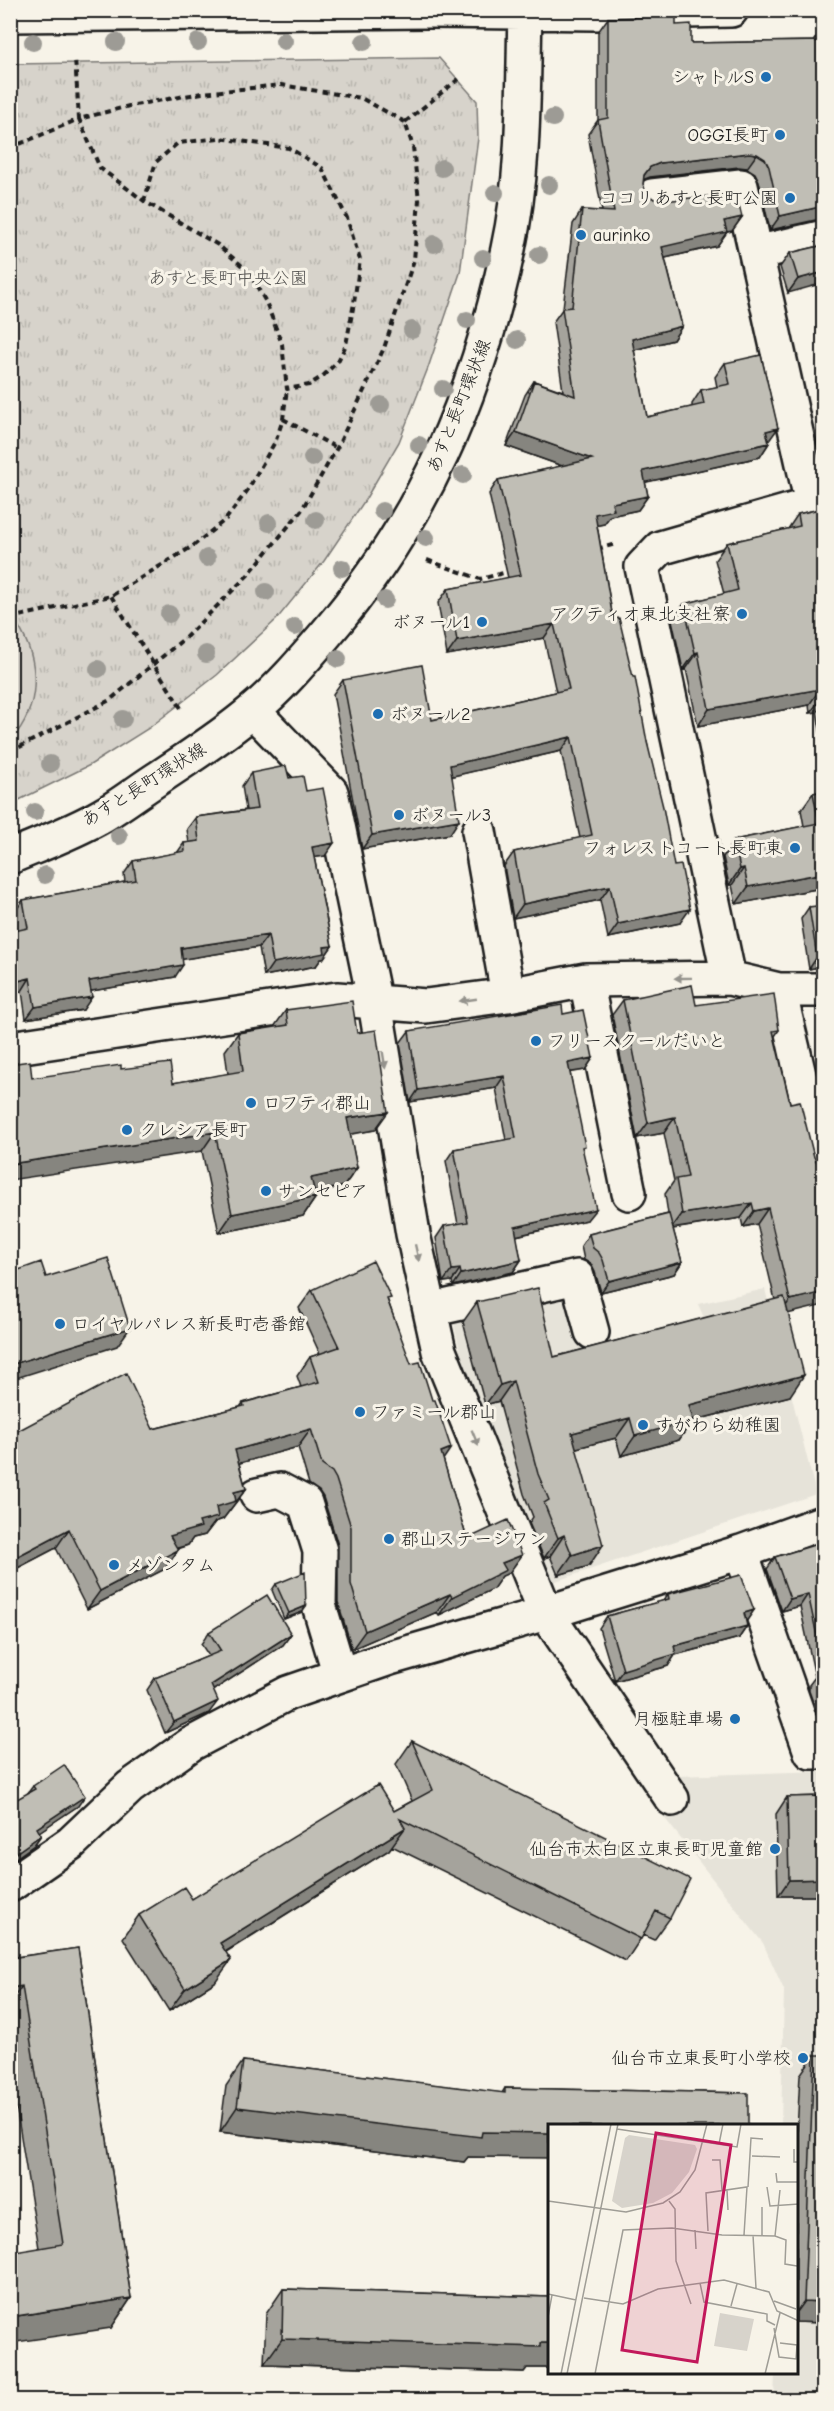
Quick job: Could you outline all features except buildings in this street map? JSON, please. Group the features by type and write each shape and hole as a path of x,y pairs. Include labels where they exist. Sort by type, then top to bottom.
{"street":[{"path":"10,15 525,11 594,14 731,10"},
{"name":"あすと長町環状線","path":"10,857 102,816 199,751 253,711 298,667 360,595 411,517 448,444 488,334 509,247 524,109 525,11"},
{"path":"652,196 741,186 818,503 660,548 642,567 729,978"},
{"path":"756,253 824,237"},
{"path":"253,711 331,792 375,1003 413,1234 439,1351 546,1613 672,1798"},
{"path":"480,831 508,994"},
{"path":"10,1048 337,999 426,1006 586,980 729,978 779,990 824,990"},
{"path":"586,980 629,1193"},
{"path":"779,990 821,1168"},
{"path":"430,1310 577,1277 592,1332"},
{"path":"257,1495 280,1490 305,1503 320,1551 319,1605 340,1675"},
{"path":"10,1885 71,1843 130,1787 191,1744 288,1693 390,1658 546,1613 741,1552 824,1522"},
{"path":"741,1552 811,1752 824,1752"}],"path":[{"path":"10,618 111,596 193,546 226,519 247,491 276,440 283,419 287,389 282,345 266,302 248,271 218,245 144,201 100,168 80,118 75,58"},
{"path":"405,122 460,78"},
{"path":"10,148 80,118 129,106 202,93 281,85 361,98 405,122 413,147 419,200 414,260 384,348 337,448 301,511 248,575 186,637 110,700 10,752"},
{"path":"144,201 156,162 178,143 219,138 289,148 322,168 347,218 360,260 354,303 346,345 338,361 323,376 309,385 287,389"},
{"path":"283,419 337,448"},
{"path":"591,550 625,542 651,556"},
{"path":"427,560 480,579 514,570"},
{"path":"111,596 181,708"}],"shaded area":[{"name":"すがわら幼稚園","path":"765,1289 816,1494 553,1582 464,1368 451,1312 547,1292 573,1307 584,1350 704,1318 698,1304"},
{"name":"仙台市立東長町小学校","path":"823,1771 823,2400 774,2400 775,2375 798,2375 798,2124 781,2124 784,1990 763,1943 663,1816 690,1795 677,1776"}],"green space":[{"name":"あすと長町中央公園","path":"439,58 477,101 478,138 460,273 428,368 399,442 365,500 324,561 276,620 217,675 149,728 90,765 11,804 11,64"},
{"path":"11,624 17,624 25,638 34,668 34,684 28,713 11,740"}],"place":[{"name":"シャトルS","path":"766,77"},
{"name":"OGGI長町","path":"780,135"},
{"name":"ココリあすと長町公園","path":"790,198"},
{"name":"aurinko","path":"581,235"},
{"name":"アクティオ東北支社寮","path":"742,614"},
{"name":"ボヌール1","path":"482,622"},
{"name":"ボヌール2","path":"378,714"},
{"name":"ボヌール3","path":"399,815"},
{"name":"フォレストコート長町東","path":"795,848"},
{"name":"フリースクールだいと","path":"536,1041"},
{"name":"ロフティ郡山","path":"251,1103"},
{"name":"クレシア長町","path":"127,1130"},
{"name":"サンセピア","path":"266,1191"},
{"name":"ロイヤルパレス新長町壱番館","path":"60,1324"},
{"name":"ファミール郡山","path":"360,1412"},
{"name":"すがわら幼稚園","path":"643,1425"},
{"name":"郡山ステージワン","path":"389,1539"},
{"name":"メゾンタム","path":"114,1565"},
{"name":"月極駐車場","path":"735,1719"},
{"name":"仙台市太白区立東長町児童館","path":"775,1849"},
{"name":"仙台市立東長町小学校","path":"803,2058"}]}
